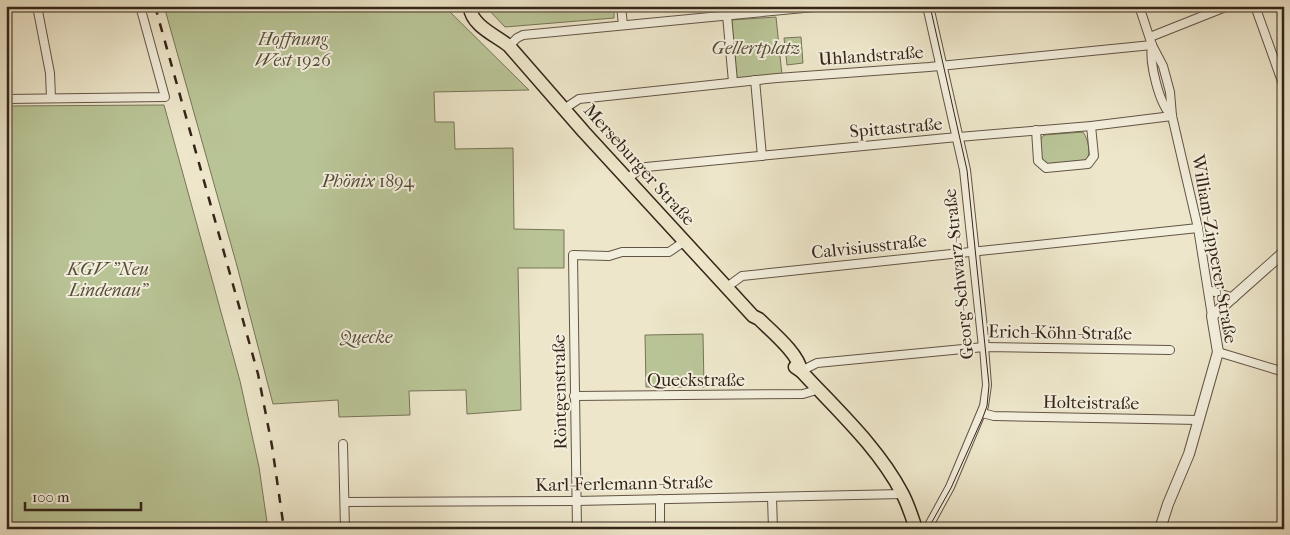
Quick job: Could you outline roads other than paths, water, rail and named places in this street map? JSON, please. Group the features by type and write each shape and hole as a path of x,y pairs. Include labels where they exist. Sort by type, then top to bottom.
{"main road":[{"name":"Merseburger Straße","path":"469,7 471,15 487,32 504,42 753,316 759,319 788,348 799,363 801,371 870,448 894,478 903,494 916,529"}],"street":[{"path":"37,6 50,73 51,98"},
{"path":"6,99 166,97 140,6"},
{"path":"621,6 623,25"},
{"path":"504,42 523,35 727,15 748,10 825,6"},
{"name":"Georg-Schwarz-Straße","path":"927,529 950,487 982,413 987,385 965,170 928,6"},
{"name":"William-Zipperer-Straße","path":"1139,6 1151,41 1166,74 1172,116 1198,228 1218,352 1189,454 1168,504 1160,529"},
{"name":"Uhlandstraße","path":"564,109 579,99 733,82 941,65 1151,41 1228,6"},
{"path":"1255,6 1284,87"},
{"path":"727,15 733,82"},
{"path":"755,80 762,156"},
{"name":"Spittastraße","path":"627,179 640,169 646,167 1091,126 1172,116"},
{"path":"1036,130 1038,160 1046,168 1088,164 1094,156 1091,126"},
{"name":"Calvisiusstraße","path":"727,287 742,276 1198,228"},
{"name":"Röntgenstraße","path":"577,529 573,255 609,256 622,252 669,252 685,241"},
{"path":"1212,316 1284,252"},
{"path":"1208,290 1234,298"},
{"name":"Erich-Köhn-Straße","path":"801,371 817,363 984,347 1170,350"},
{"path":"1218,352 1284,372"},
{"name":"Queckstraße","path":"574,396 803,394 817,388"},
{"name":"Holteistraße","path":"982,413 994,416 1199,420"},
{"path":"343,444 345,529"},
{"name":"Karl-Ferlemann-Straße","path":"345,502 576,501 903,494"},
{"path":"772,497 773,529"},
{"path":"660,499 660,529"}],"tram line":[{"path":"928,529 951,488 983,417 987,406 989,385 967,170 930,6"}],"railway":[{"path":"155,6 258,374 272,446 284,529"}],"park label":[{"name":"Gellertplatz","path":"756,48"},
{"name":"Hoffnung West 1926","path":"293,49"},
{"name":"Phönix 1894","path":"368,181"},
{"name":"KGV \"Neu Lindenau\"","path":"108,279"},
{"name":"Quecke","path":"366,337"}]}
